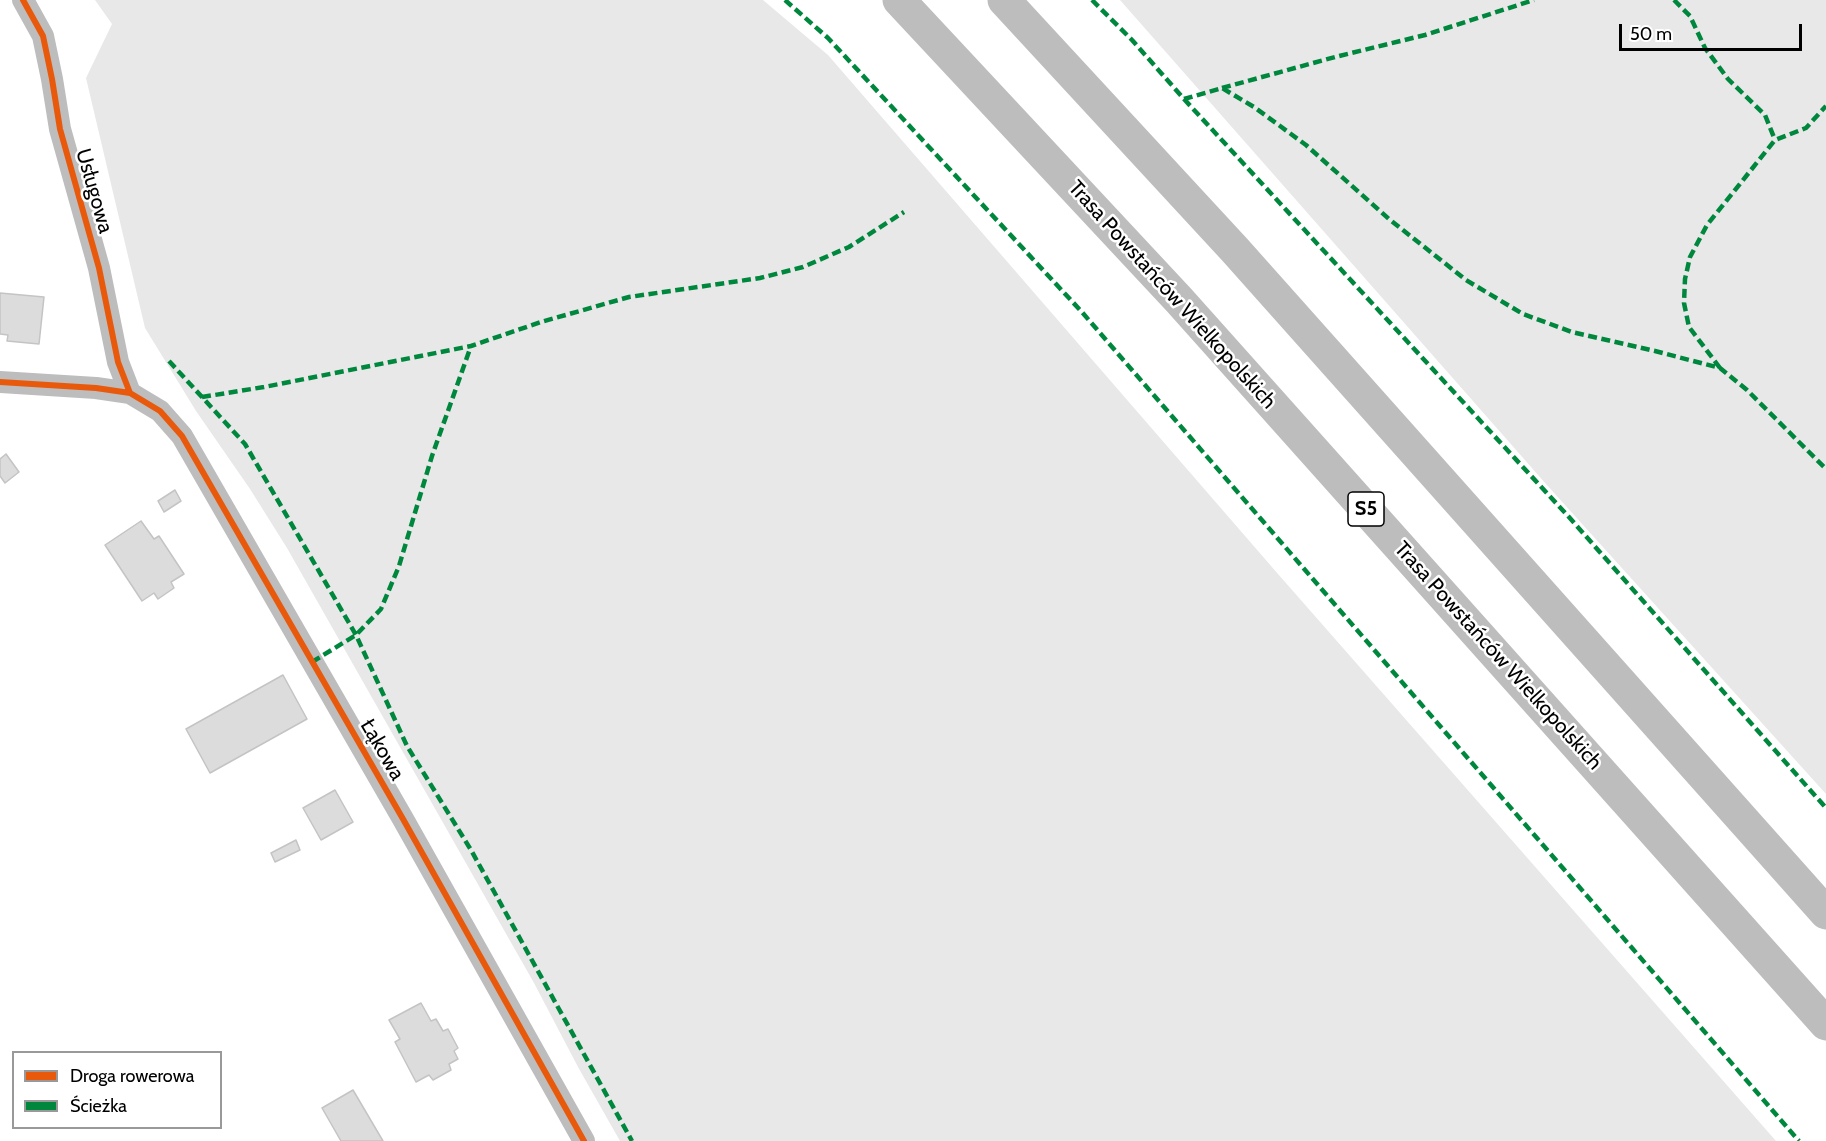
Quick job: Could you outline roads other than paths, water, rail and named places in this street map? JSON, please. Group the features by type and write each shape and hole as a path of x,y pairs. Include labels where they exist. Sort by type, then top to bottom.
{"highway":[{"name":"Trasa Powstańców Wielkopolskich","path":"898,0 1179,300 1826,1024"},
{"path":"1004,0 1243,259 1826,913"}],"street":[{"name":"Usługowa","path":"23,0 43,36 60,129 99,268 118,362 130,393"},
{"path":"0,382 96,388 130,393"},
{"name":"Łąkowa","path":"130,393 160,411 182,436 397,809 584,1141"}]}
